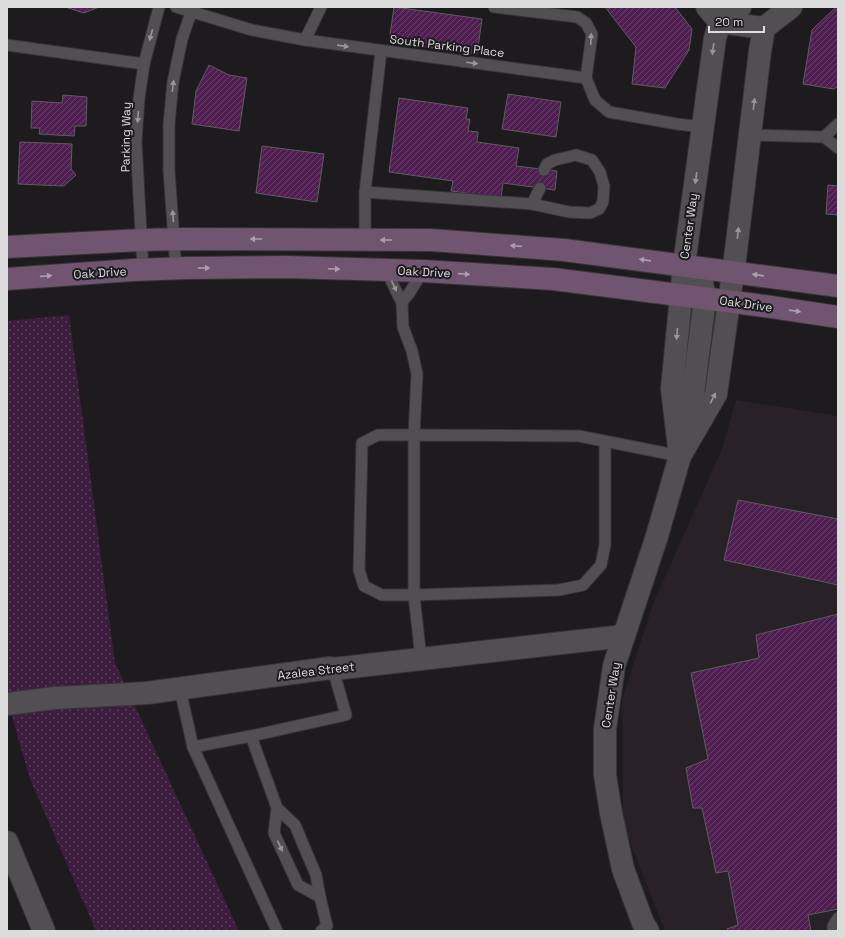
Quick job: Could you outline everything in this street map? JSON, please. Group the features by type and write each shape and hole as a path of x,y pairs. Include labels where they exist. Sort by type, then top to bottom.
{"main road":[{"path":"7,247 174,239 431,240 564,250 838,286"},
{"name":"Oak Drive","path":"7,279 176,269 287,267 423,271 553,280 838,317"}],"street":[{"path":"714,15 740,7"},
{"path":"747,7 764,28"},
{"path":"764,28 791,7"},
{"path":"714,15 764,28"},
{"name":"Center Way","path":"680,456 672,389 680,296 715,38 714,15"},
{"name":"Center Way","path":"641,928 623,869 611,813 605,775 605,729 614,666 658,536 680,456 716,394 764,28"},
{"path":"680,456 692,401 705,299 702,282 684,265"},
{"name":"Azalea Street","path":"7,704 54,698 147,693 330,668 333,669 624,636"},
{"path":"7,842 44,931"}],"lane":[{"name":"Parking Way","path":"142,270 136,141 139,98 144,64 159,7"},
{"name":"South Parking Place","path":"176,7 192,9 252,30 305,40 586,78"},
{"path":"305,40 321,7"},
{"path":"494,7 577,17 586,23 592,34 586,78 595,100 609,112 702,127"},
{"path":"176,269 169,170 169,124 173,82 182,38 192,9"},
{"path":"7,45 144,64"},
{"path":"365,240 365,192 381,51"},
{"path":"824,137 838,124"},
{"path":"750,135 824,137 838,148"},
{"path":"365,192 532,204 568,212 590,213 599,210 602,202 604,186 600,172 592,160 576,155 555,160 547,164 544,170"},
{"path":"532,204 540,188"},
{"path":"386,270 402,302 403,327 412,351 417,374 414,435 414,595 421,659"},
{"path":"402,302 423,271"},
{"path":"605,442 605,545 601,565 583,585 559,590 414,595 382,595 364,586 359,570 362,443 378,435 579,436 680,456"},
{"path":"193,747 346,715 333,669"},
{"path":"180,689 193,747 277,931"},
{"path":"251,736 277,808 294,825 316,875 327,926 321,931"},
{"path":"277,808 274,833 298,885 320,897"},
{"path":"833,931 833,926 838,918"}],"shaded area":[{"path":"69,315 115,663 239,931 96,931 30,779 7,699 7,321"},
{"path":"736,400 838,416 838,931 665,931 623,824 622,700 653,604 722,449"}],"building":[{"path":"65,7 99,7 84,13"},
{"path":"394,7 482,19 477,54 389,42"},
{"path":"605,7 675,7 692,29 689,50 665,88 632,84 636,47"},
{"path":"836,7 838,7 838,86 834,89 803,84 812,30"},
{"path":"209,65 229,75 247,78 239,131 192,124 196,91"},
{"path":"508,94 561,102 556,137 502,129"},
{"path":"63,95 87,97 86,126 75,126 74,136 39,134 40,128 31,128 32,101 62,103"},
{"path":"399,98 468,108 466,119 470,119 468,131 478,132 477,142 519,148 516,166 557,171 555,190 503,183 501,198 451,191 453,181 389,172"},
{"path":"20,142 72,144 71,169 76,175 64,186 18,184"},
{"path":"262,146 324,154 317,202 256,193"},
{"path":"828,185 838,186 838,215 826,214"},
{"path":"738,500 838,519 838,585 724,560"},
{"path":"838,614 838,909 808,915 811,931 728,931 727,929 738,925 728,871 716,873 702,808 693,808 686,768 708,759 691,673 759,658 756,635"}]}
